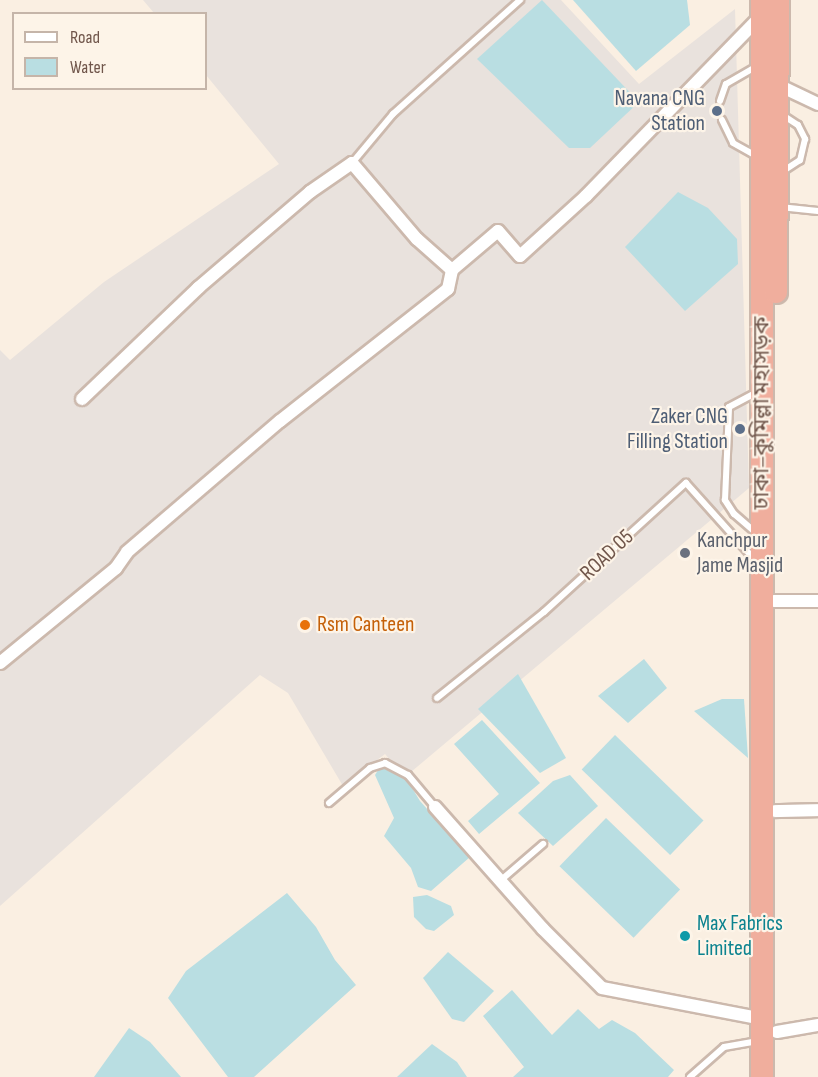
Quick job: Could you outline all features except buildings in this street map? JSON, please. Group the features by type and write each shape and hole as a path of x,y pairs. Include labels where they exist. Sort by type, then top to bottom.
{"highway":[{"name":"ঢাকা–কুমিল্লা মহাসড়ক","path":"762,1077 768,1030 775,811 762,568 763,388 770,165 762,64 768,5"},
{"name":"ঢাকা–কুমিল্লা মহাসড়ক","path":"768,5 778,85 778,112 770,165 779,207 774,601 768,666 768,1030 777,1077"}],"street":[{"path":"0,663 116,568 127,552 280,421 448,289 452,270 498,231 520,256 586,196 768,5"},
{"path":"778,85 818,104"},
{"path":"82,399 198,288 332,175 352,163 417,239 452,270"},
{"path":"774,601 818,600"},
{"path":"435,807 499,882 602,988 768,1030 818,1026"},
{"path":"775,811 818,810"}],"lane":[{"path":"352,163 393,114 520,0"},
{"path":"720,101 726,84 762,64"},
{"path":"722,120 733,143 770,165"},
{"path":"779,207 818,211"},
{"path":"762,538 734,514 725,500 729,407 763,388"},
{"name":"ROAD 05","path":"437,698 544,612 686,483 762,568"},
{"path":"329,803 370,768 385,763 408,775 435,807"},
{"path":"499,882 543,844"},
{"path":"690,1077 724,1047 768,1030"}],"shaded area":[{"path":"143,0 561,0 639,84 735,9 749,488 405,777 385,754 343,786 288,693 260,675 0,906 0,350 10,360 104,282 279,164 207,76 207,12 153,12"}],"water":[{"path":"542,0 639,102 590,148 569,148 477,59"},
{"path":"573,0 687,0 690,25 636,71"},
{"path":"678,192 708,208 737,239 738,264 685,311 625,247"},
{"path":"644,659 667,688 628,723 598,696"},
{"path":"518,674 566,758 540,773 478,709"},
{"path":"722,699 744,699 748,758 694,711"},
{"path":"482,720 540,783 479,834 468,821 499,794 454,744"},
{"path":"615,735 703,820 670,855 582,770"},
{"path":"392,766 406,778 420,801 470,857 431,891 418,887 411,868 384,836 394,818 375,775 380,767"},
{"path":"570,775 598,806 553,846 518,813 553,781"},
{"path":"606,818 680,890 634,938 559,866"},
{"path":"287,893 316,927 335,960 356,985 254,1077 228,1077 168,998 186,971"},
{"path":"427,895 451,906 454,915 434,931 426,929 414,917 413,897"},
{"path":"448,952 494,991 464,1022 452,1019 423,978"},
{"path":"512,990 552,1035 578,1009 599,1029 612,1020 635,1033 674,1070 668,1077 513,1077 524,1067 483,1016"},
{"path":"129,1028 150,1042 181,1077 94,1077"},
{"path":"432,1044 457,1062 467,1077 397,1077"}],"place":[{"name":"Navana CNG Station","path":"717,111"},
{"name":"Zaker CNG Filling Station","path":"740,429"},
{"name":"Kanchpur Jame Masjid","path":"685,553"},
{"name":"Rsm Canteen","path":"305,625"},
{"name":"Max Fabrics Limited","path":"685,936"}]}
